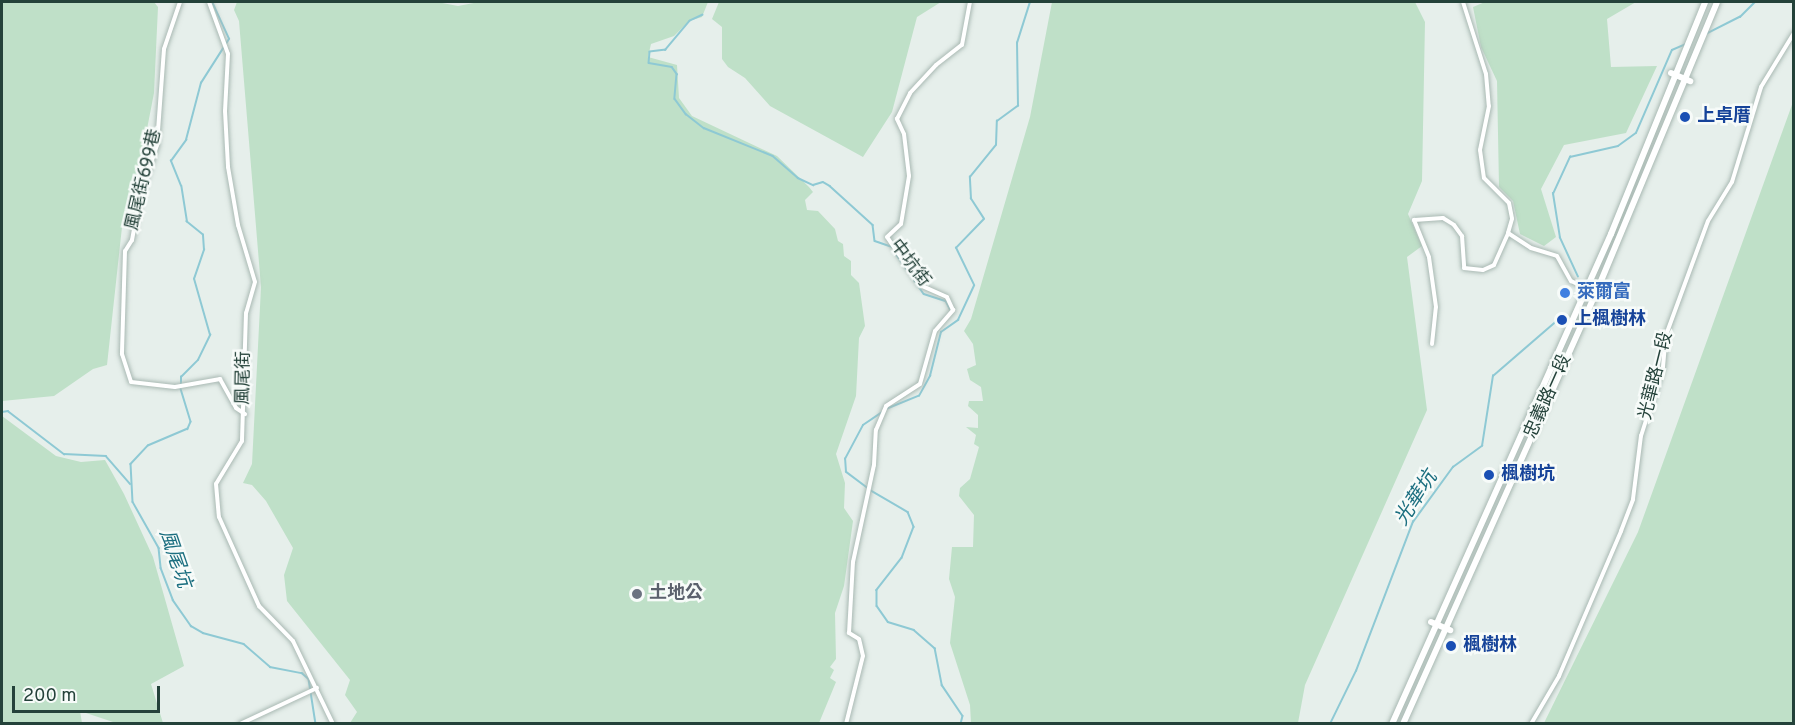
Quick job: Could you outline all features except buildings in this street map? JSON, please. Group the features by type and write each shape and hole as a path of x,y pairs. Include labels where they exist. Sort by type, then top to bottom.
{"main road":[{"name":"忠義路一段","path":"1392,723 1433,623 1585,289 1673,73 1683,57 1705,2"},
{"name":"忠義路一段","path":"1403,723 1598,294 1688,80 1717,2"},
{"path":"1673,73 1688,80"},
{"path":"1511,448 1526,455"},
{"path":"1433,623 1447,629"}],"street":[{"name":"風尾街699巷","path":"180,2 164,49 157,145 125,251 122,354 131,382 178,386 220,380 236,408 245,414"},
{"name":"風尾街","path":"209,2 228,54 225,111 228,167 238,225 255,282 246,313 245,414 238,453 216,484 219,517 243,561 259,606 293,641 333,723"},
{"name":"中坑街","path":"846,723 863,656 859,639 849,633 853,562 870,479 874,436 885,409 920,384 935,331 952,312 947,297 920,285 887,237 901,224 909,176 904,134 897,119 910,93 936,65 962,45 970,2"},
{"path":"1432,344 1436,307 1429,257 1414,220 1443,218 1454,225 1462,236 1464,268 1476,270 1494,265 1512,219 1509,203 1484,178 1480,150 1489,106 1486,74 1463,2"},
{"name":"光華路一段","path":"1531,723 1559,676 1621,531 1633,499 1641,436 1663,367 1666,335 1708,221 1732,182 1761,87 1794,33"},
{"path":"1508,233 1531,248 1557,256 1570,281 1598,294"},
{"path":"240,723 316,688"}],"green space":[{"path":"2,2 154,2 158,7 154,93 135,191 122,227 107,365 93,369 54,396 2,401"},
{"path":"237,2 437,2 458,6 479,2 708,2 702,17 689,21 674,36 651,44 648,57 677,65 679,98 692,116 777,156 809,187 813,192 805,200 807,210 818,211 835,229 838,241 843,244 844,256 851,261 851,275 859,283 865,326 859,338 856,396 836,454 845,483 844,508 853,521 844,586 835,613 836,659 830,667 834,670 830,678 836,682 819,723 350,723 357,712 345,695 350,680 287,601 284,575 293,548 266,501 252,485 243,483 252,464 261,287 239,21 234,10"},
{"path":"719,2 941,2 917,17 892,112 863,157 770,106 745,78 728,67 722,59 722,27 712,19"},
{"path":"1052,2 1415,2 1425,22 1422,181 1408,214 1422,246 1407,257 1427,410 1305,685 1298,723 971,723 970,705 950,643 955,597 949,579 952,547 973,547 974,515 959,496 960,488 970,479 979,447 974,444 976,435 966,427 978,428 978,415 968,406 969,401 983,401 981,387 970,380 967,369 976,365 973,344 964,331 971,319 1030,117"},
{"path":"1485,2 1636,2 1607,19 1611,67 1657,66 1626,133 1564,145 1541,189 1556,237 1544,246 1520,234 1513,201 1499,187 1497,81 1481,47 1473,7"},
{"path":"1793,102 1793,723 1544,723 1638,532"},
{"path":"2,416 56,456 81,462 105,460 124,494 153,557 184,666 151,684 163,723 116,723 80,711 82,723 2,723"}],"waterway":[{"name":"風尾坑","path":"181,384 181,377 198,360 210,335 194,279 204,250 203,235 187,222 181,186 171,161 186,140 201,83 229,39 212,2"},
{"path":"886,409 919,396 930,376 941,332 958,320 974,285 956,248 984,219 971,199 970,177 996,145 997,121 1018,106 1017,43 1030,2"},
{"name":"光華坑","path":"1706,34 1740,17 1755,2"},
{"path":"703,15 690,21 666,50 650,52 649,63 672,67 677,74 675,99 686,114 704,128 773,156 798,178 813,185 823,182 830,186 873,225 875,241 892,247"},
{"name":"光華坑","path":"1578,277 1560,238 1553,194 1570,157 1618,146 1636,133 1672,50 1686,44"},
{"path":"894,251 924,294 946,301 950,309"},
{"name":"光華坑","path":"1330,724 1356,671 1413,522 1453,467 1482,446 1493,376 1559,319"},
{"name":"風尾坑","path":"181,389 191,422 188,429 148,446 131,464 133,502 159,548 161,568 173,600 191,626 203,633 244,644 270,667 302,673 309,679 316,724"},
{"path":"2,412 8,411 64,454 106,456 130,484"},
{"path":"867,488 846,472 845,459 863,425 882,412"},
{"path":"870,490 908,512 914,527 902,558 877,590 877,606 888,622 914,630 935,648 942,685 963,716 961,724"}],"place":[{"name":"上卓厝","path":"1685,117"},
{"name":"萊爾富","path":"1565,293"},
{"name":"上楓樹林","path":"1562,320"},
{"name":"楓樹坑","path":"1489,475"},
{"name":"土地公","path":"637,594"},
{"name":"楓樹林","path":"1451,646"}]}
